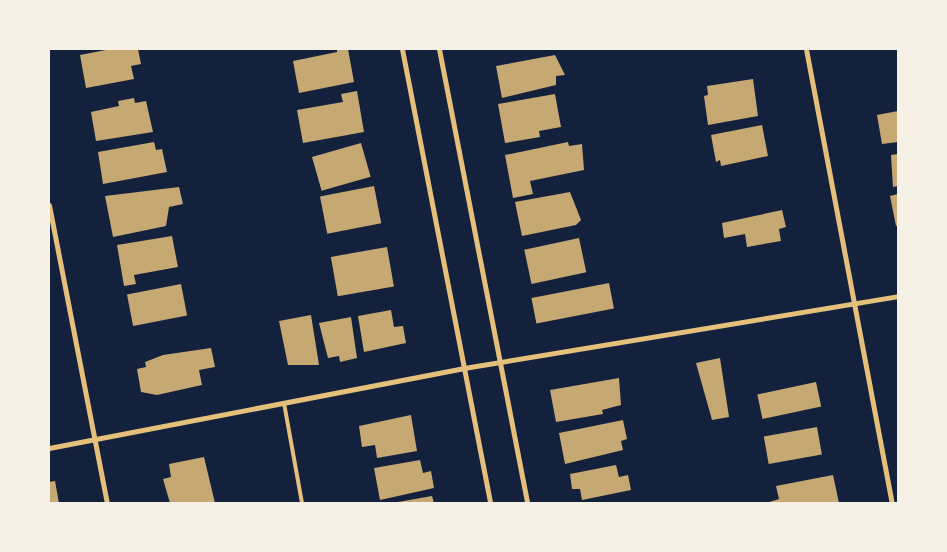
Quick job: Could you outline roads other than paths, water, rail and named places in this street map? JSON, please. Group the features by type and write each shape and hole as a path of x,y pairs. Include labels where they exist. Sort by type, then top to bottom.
{"street":[{"path":"402,49 490,503"},
{"path":"439,49 527,503"},
{"path":"806,49 892,503"},
{"path":"49,204 107,503"},
{"path":"49,448 464,368 898,296"}],"lane":[{"path":"284,403 302,503"}]}
